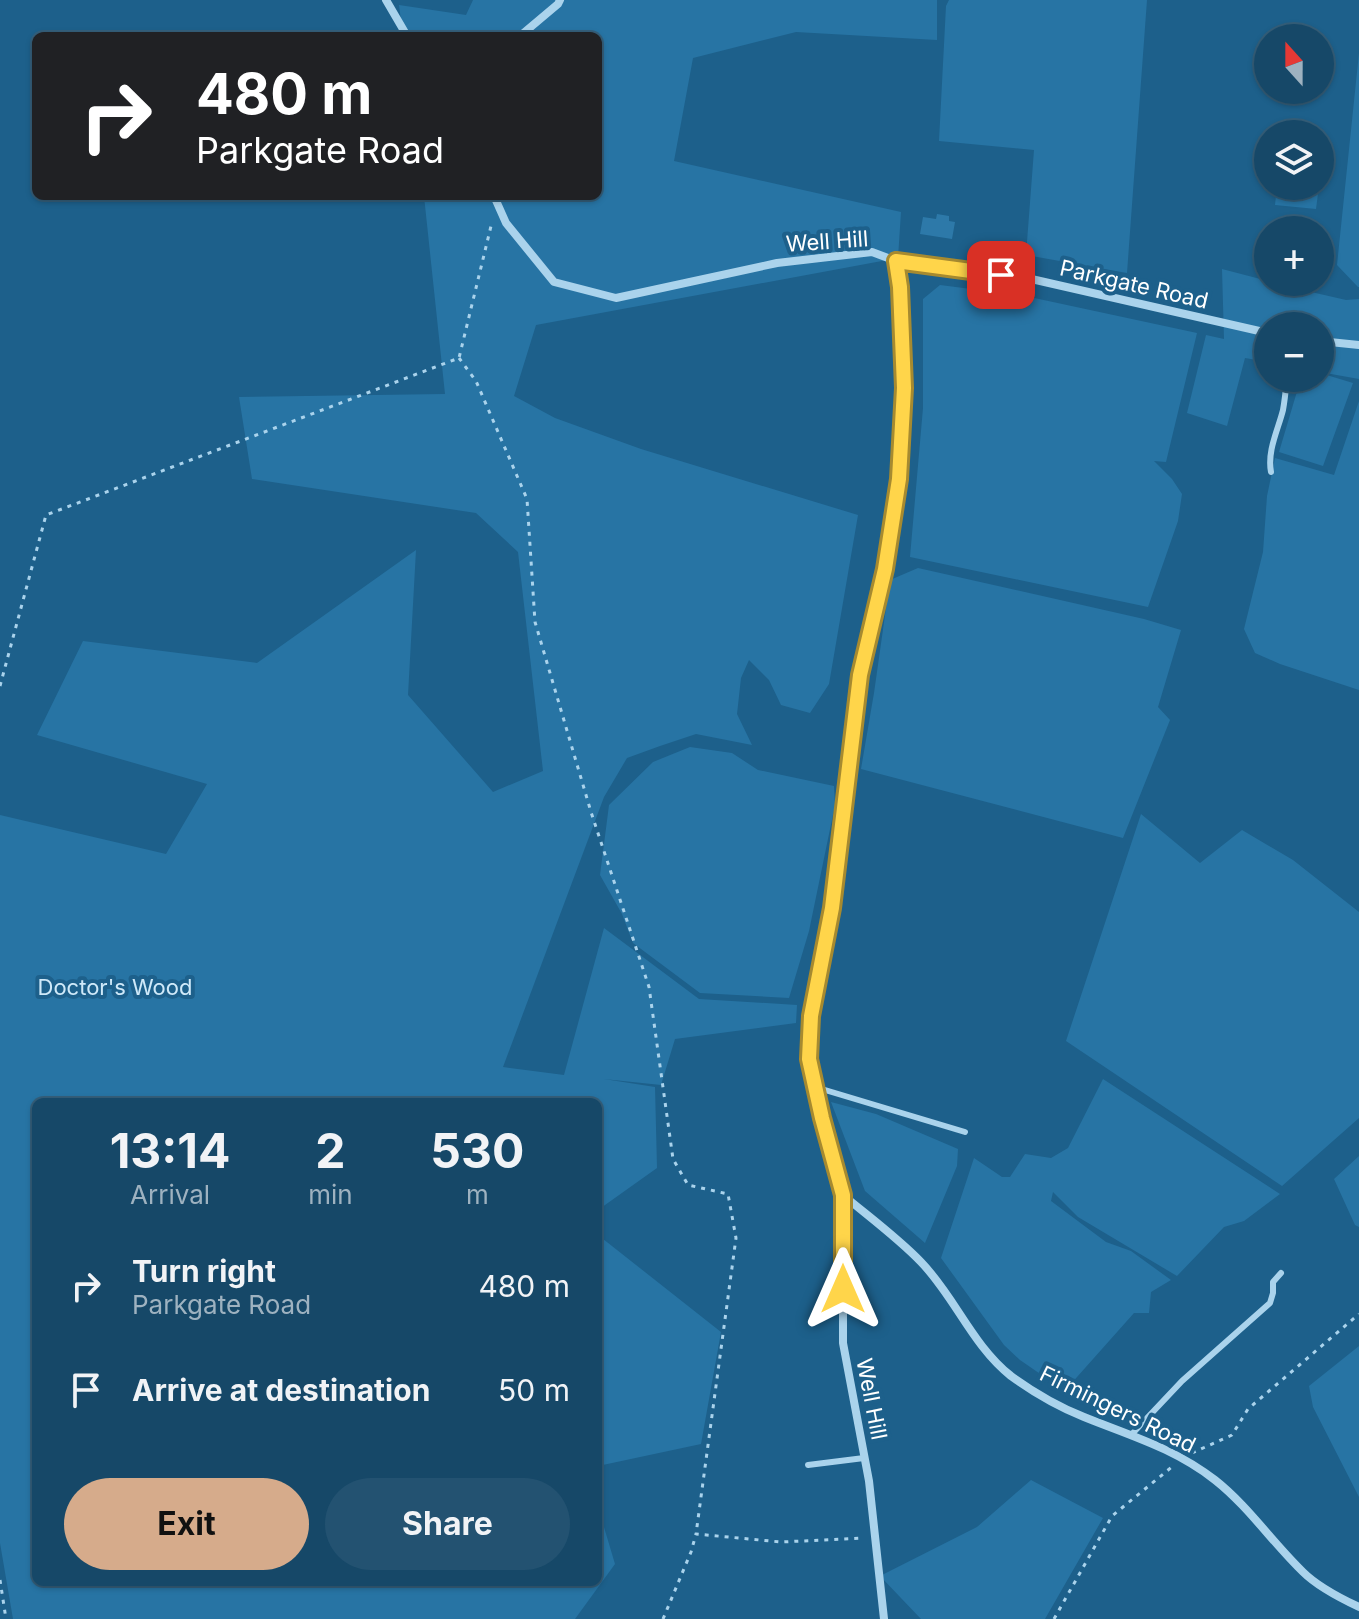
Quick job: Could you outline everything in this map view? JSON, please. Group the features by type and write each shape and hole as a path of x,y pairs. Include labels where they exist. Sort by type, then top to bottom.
{"street":[{"path":"386,0 405,32"},
{"path":"525,32 560,0"},
{"name":"Well Hill","path":"495,200 506,223 554,282 616,298 777,263 872,252 896,261 904,388 899,479 885,569 860,675 832,908 811,1016 809,1059 843,1195 843,1343 864,1458 884,1619"},
{"name":"Parkgate Road","path":"896,261 1027,278 1254,330"},
{"path":"1334,342 1359,345"},
{"name":"Firmingers Road","path":"843,1195 921,1262 977,1341 1009,1374 1045,1398 1082,1417 1132,1434 1184,1457 1217,1481 1305,1574 1359,1607"}],"lane":[{"path":"1271,472 1272,449 1285,392"},
{"path":"815,1087 965,1132"},
{"path":"1132,1434 1182,1381 1270,1303 1273,1282 1281,1273"},
{"path":"808,1465 864,1458"}],"path":[{"path":"495,200 459,358 476,381 527,499 535,622 591,812 649,987 673,1159 688,1185 728,1194 736,1238 696,1534 663,1619"},
{"path":"0,686 46,515 459,358"},
{"path":"1054,1619 1112,1516 1184,1457 1232,1435 1248,1409 1359,1314"},
{"path":"696,1534 781,1542 875,1537"},
{"path":"0,1580 6,1619"}],"green space":[{"name":"Doctor's Wood","path":"473,0 937,0 937,40 796,32 693,58 674,161 901,212 898,258 536,325 514,396 555,418 641,449 858,515 829,684 810,713 781,705 769,680 749,660 741,678 737,714 752,745 696,734 627,758 604,797 503,1067 564,1075 604,928 699,999 797,1005 796,1023 675,1039 661,1085 604,1079 655,1087 657,1168 602,1207 602,1098 32,1098 32,1586 599,1586 575,1619 13,1619 0,1543 0,815 166,854 207,784 37,735 83,641 257,663 416,550 408,695 493,792 543,771 518,552 476,513 252,479 239,397 445,394 424,200 602,200 602,32 402,32 399,5 466,15"},
{"path":"949,0 1147,0 1127,273 1026,255 1034,150 939,141 946,6"},
{"path":"1359,53 1359,287 1358,287 1337,265"},
{"path":"1276,200 1317,200 1316,209 1275,205"},
{"path":"1222,269 1254,277 1254,296 1359,299 1359,379 1334,375 1334,312 1254,312 1254,360 1245,358 1227,426 1187,413 1206,335 1224,339"},
{"path":"940,285 1025,296 1197,333 1166,462 1154,461 1182,494 1178,521 1148,607 910,557 923,408 923,299"},
{"path":"1334,377 1353,383 1323,466 1279,452 1297,392 1334,392"},
{"path":"1359,401 1359,690 1255,653 1244,629 1263,552 1267,496 1275,458 1334,475"},
{"path":"918,568 1181,630 1158,707 1170,720 1123,838 861,769 890,580"},
{"path":"690,747 732,753 758,770 834,786 835,805 809,931 789,998 700,993 633,943 622,914 600,875 609,805 653,762"},
{"path":"1141,814 1200,863 1242,830 1293,860 1359,912 1359,1118 1282,1186 1066,1041"},
{"path":"1103,1079 1280,1194 1244,1221 1224,1227 1177,1276 1078,1217 1053,1192 1051,1201 1106,1242 1131,1251 1171,1280 1151,1292 1149,1313 1134,1313 1069,1386 1049,1380 1004,1345 941,1258 974,1158 1002,1177 1010,1177 1025,1154 1051,1158 1068,1148"},
{"path":"831,1102 876,1114 958,1149 957,1166 925,1243 865,1191"},
{"path":"1359,1156 1359,1227 1355,1225 1334,1179"},
{"path":"602,1238 721,1332 701,1444 602,1465"},
{"path":"1359,1346 1359,1497 1313,1407 1309,1386"},
{"path":"1031,1480 1103,1518 1045,1619 921,1619 880,1576 977,1527"},
{"path":"602,1520 615,1564 602,1582"}],"building":[{"path":"937,214 949,216 949,221 955,222 952,239 920,234 923,217 936,219"}],"route":[{"path":"843,1289 843,1195 809,1059 811,1016 832,908 860,675 885,569 899,479 904,388 896,261 1001,275"}]}
